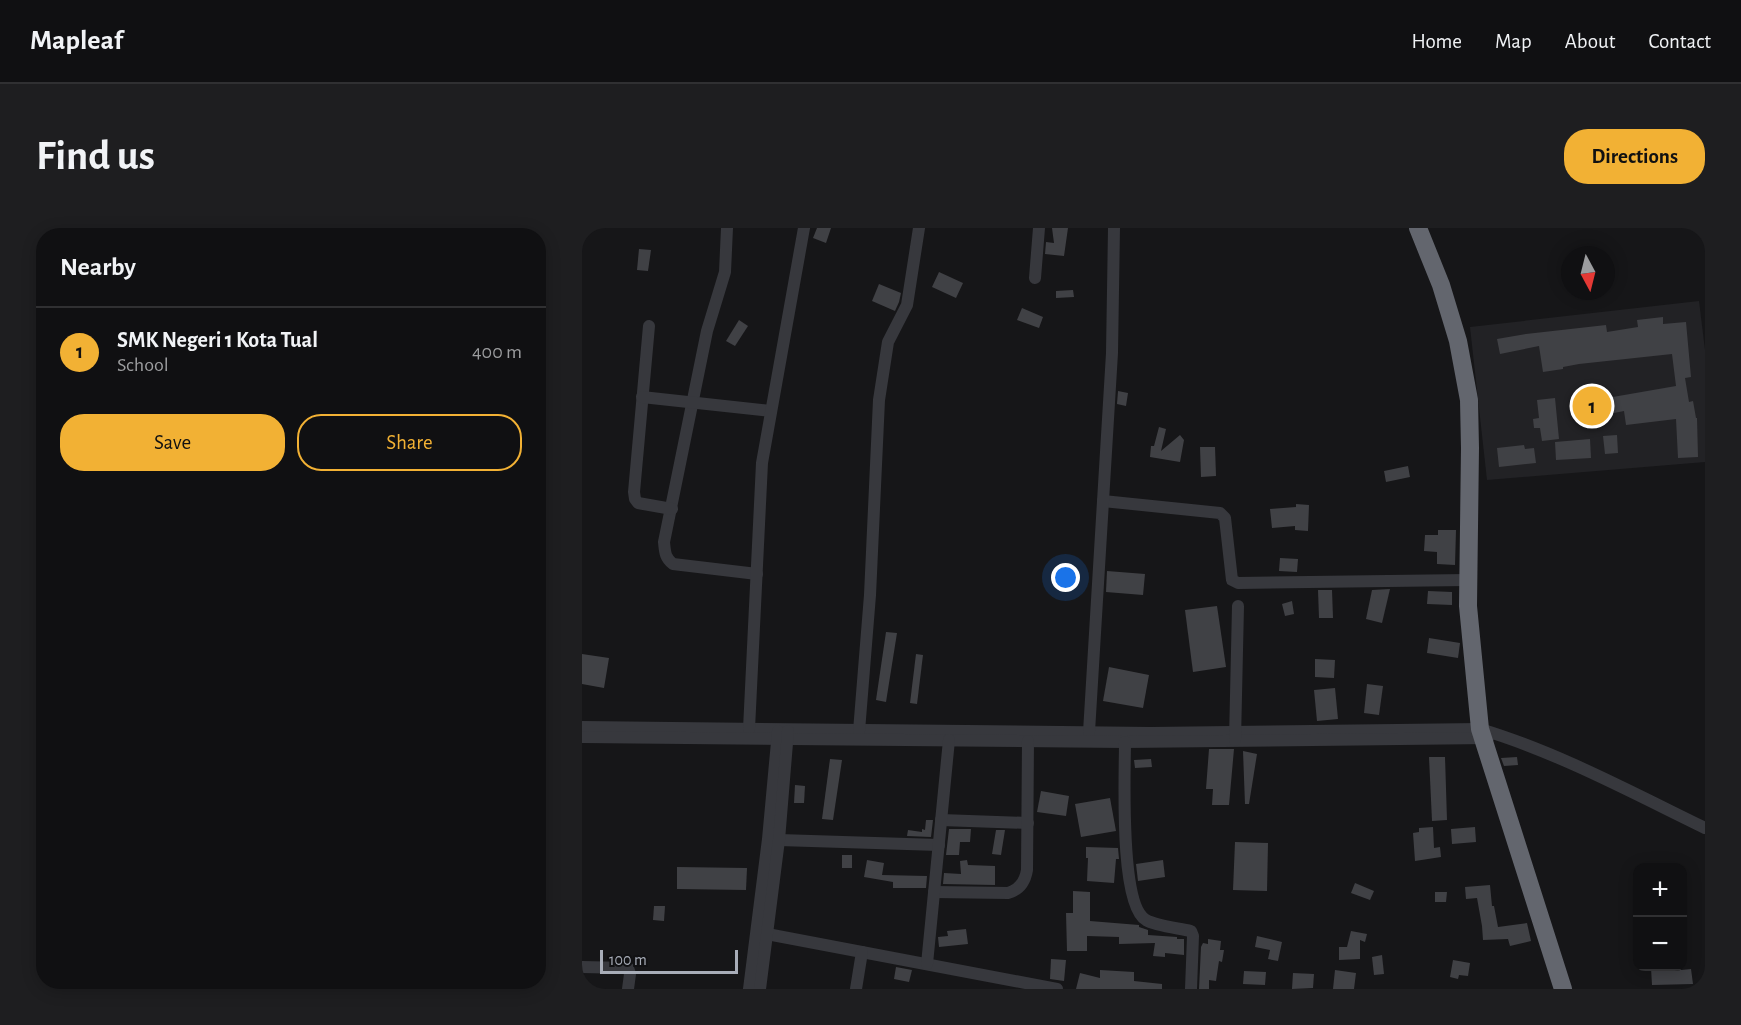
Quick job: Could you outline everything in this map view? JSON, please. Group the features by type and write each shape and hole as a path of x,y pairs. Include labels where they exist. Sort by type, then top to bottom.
{"highway":[{"path":"1418,228 1443,292 1458,341 1466,379 1470,448 1467,580 1483,734 1563,989"}],"street":[{"path":"727,228 725,272 707,331 664,542 667,559 673,564 757,574"},
{"path":"749,729 762,463 804,228"},
{"path":"859,731 870,595 879,399 888,342 907,305 919,228"},
{"path":"1035,278 1039,228"},
{"path":"1089,732 1112,353 1114,228"},
{"path":"649,326 634,492 635,499 639,503 672,509"},
{"path":"642,397 771,411"},
{"path":"1103,501 1220,513 1225,518 1232,580 1238,583 1467,580"},
{"path":"1235,737 1238,606"},
{"path":"582,727 749,729 783,734 949,740 1125,742 1235,737 1483,734 1504,736 1604,779 1705,828"},
{"path":"582,737 859,731 1089,732 1235,737"},
{"path":"760,989 779,840 783,734"},
{"path":"749,989 783,734"},
{"path":"927,964 949,740"},
{"path":"934,892 1008,893 1016,890 1026,877 1028,741"},
{"path":"1125,742 1126,853 1131,887 1138,912 1145,920 1191,931 1193,936 1191,989"},
{"path":"941,820 1028,823"},
{"path":"779,840 939,845"},
{"path":"767,934 1057,989"},
{"path":"856,989 862,952"},
{"path":"582,967 628,968 630,974 628,989"}],"shaded area":[{"path":"1699,301 1705,350 1705,462 1487,480 1470,327"}],"building":[{"path":"817,228 831,228 826,243 813,238"},
{"path":"1052,228 1068,228 1064,256 1045,254 1046,242 1054,243"},
{"path":"639,249 651,250 648,271 637,270"},
{"path":"939,272 963,283 956,298 932,287"},
{"path":"879,284 901,293 895,311 872,301"},
{"path":"1073,290 1074,297 1056,298 1056,291"},
{"path":"1022,308 1043,317 1039,328 1017,320"},
{"path":"1663,317 1663,324 1686,322 1691,377 1685,378 1689,402 1693,401 1697,418 1698,457 1678,458 1676,419 1626,425 1624,411 1609,414 1607,398 1676,386 1672,354 1579,364 1543,372 1539,346 1500,354 1497,339 1606,325 1607,332 1638,327 1637,320"},
{"path":"739,320 748,326 735,346 726,341"},
{"path":"1118,391 1128,393 1126,406 1117,404"},
{"path":"1555,398 1559,439 1542,441 1540,428 1534,428 1533,419 1539,418 1537,400"},
{"path":"1159,427 1166,429 1161,451 1180,435 1184,440 1180,462 1150,457 1151,446 1154,446"},
{"path":"1617,435 1618,453 1605,454 1603,436"},
{"path":"1590,439 1591,458 1556,460 1555,442"},
{"path":"1524,445 1525,449 1534,448 1536,463 1499,467 1497,448"},
{"path":"1200,447 1215,447 1216,476 1201,477"},
{"path":"1408,466 1410,477 1386,482 1384,471"},
{"path":"1296,504 1309,505 1308,531 1295,530 1295,526 1272,528 1270,509 1296,507"},
{"path":"1438,530 1456,530 1455,565 1437,564 1437,552 1424,551 1425,535 1438,535"},
{"path":"1280,558 1298,559 1297,572 1279,571"},
{"path":"1107,571 1145,574 1143,595 1106,592"},
{"path":"1390,589 1382,623 1366,619 1372,590"},
{"path":"1318,590 1332,590 1333,618 1319,618"},
{"path":"1428,591 1452,592 1452,605 1427,604"},
{"path":"1292,601 1294,614 1285,616 1282,604"},
{"path":"1217,606 1226,667 1193,672 1185,610"},
{"path":"886,632 897,633 886,702 876,700"},
{"path":"1429,638 1460,643 1458,658 1427,653"},
{"path":"582,654 609,658 604,688 582,684"},
{"path":"916,654 923,655 917,704 910,703"},
{"path":"1315,659 1335,660 1334,678 1315,677"},
{"path":"1109,667 1149,675 1143,708 1103,701"},
{"path":"1367,684 1383,686 1379,715 1364,713"},
{"path":"1335,688 1338,719 1317,721 1314,690"},
{"path":"1209,749 1234,749 1229,805 1212,805 1213,789 1206,789"},
{"path":"1243,751 1257,754 1249,804 1245,804"},
{"path":"1429,757 1445,757 1447,820 1432,821"},
{"path":"1517,757 1518,765 1504,766 1501,758"},
{"path":"830,759 842,760 833,820 822,819"},
{"path":"1151,759 1152,767 1135,768 1134,760"},
{"path":"795,785 805,786 804,803 794,803"},
{"path":"1041,791 1069,796 1066,816 1037,812"},
{"path":"1110,798 1116,831 1081,837 1075,804"},
{"path":"926,820 933,820 931,837 907,836 908,830 922,832 922,829 925,830"},
{"path":"1433,827 1434,848 1440,847 1441,857 1415,861 1413,833 1419,832 1419,828"},
{"path":"1475,827 1476,842 1452,844 1451,829"},
{"path":"949,829 971,829 970,842 960,842 959,855 946,855"},
{"path":"996,830 1005,830 1001,855 992,854"},
{"path":"1235,842 1268,843 1267,891 1233,890"},
{"path":"1086,847 1118,848 1119,859 1116,859 1114,883 1087,881"},
{"path":"842,855 852,855 852,868 842,868"},
{"path":"867,860 884,863 882,875 927,876 926,888 893,888 893,882 864,877"},
{"path":"967,860 968,865 995,866 995,885 943,884 944,873 961,874 960,861"},
{"path":"1163,860 1165,877 1138,881 1136,864"},
{"path":"677,867 747,868 746,890 677,889"},
{"path":"1355,883 1374,891 1370,900 1351,893"},
{"path":"1490,885 1492,906 1494,906 1498,927 1527,923 1531,941 1510,946 1508,939 1483,940 1477,898 1466,899 1465,887"},
{"path":"1073,891 1090,892 1090,921 1139,925 1148,930 1148,935 1184,939 1184,955 1165,953 1165,957 1153,956 1155,943 1119,944 1119,937 1087,936 1087,951 1067,951 1066,913 1073,913"},
{"path":"1435,892 1447,892 1446,902 1435,902"},
{"path":"654,906 665,906 664,921 653,920"},
{"path":"966,929 968,944 939,947 938,937 948,936 947,931"},
{"path":"1351,931 1367,934 1365,942 1360,940 1360,959 1339,960 1339,947 1347,947"},
{"path":"1257,936 1282,942 1278,961 1268,959 1270,950 1255,947"},
{"path":"1208,939 1221,941 1220,950 1224,950 1222,962 1219,961 1216,981 1209,980 1209,989 1199,989 1201,947 1203,943 1208,944"},
{"path":"1382,955 1384,974 1374,975 1372,957"},
{"path":"1051,959 1066,960 1064,981 1050,979"},
{"path":"1453,960 1470,963 1468,976 1459,975 1458,979 1450,977"},
{"path":"896,967 912,970 909,982 894,979"},
{"path":"1691,969 1693,984 1652,985 1651,971"},
{"path":"1100,970 1134,972 1134,981 1162,984 1162,989 1076,989 1080,973 1100,978"},
{"path":"1335,970 1356,973 1354,989 1333,989"},
{"path":"1244,971 1266,972 1265,985 1243,984"},
{"path":"1293,973 1314,974 1313,988 1292,989"}],"place":[{"name":"SMK Negeri 1 Kota Tual","path":"1592,406"}]}
